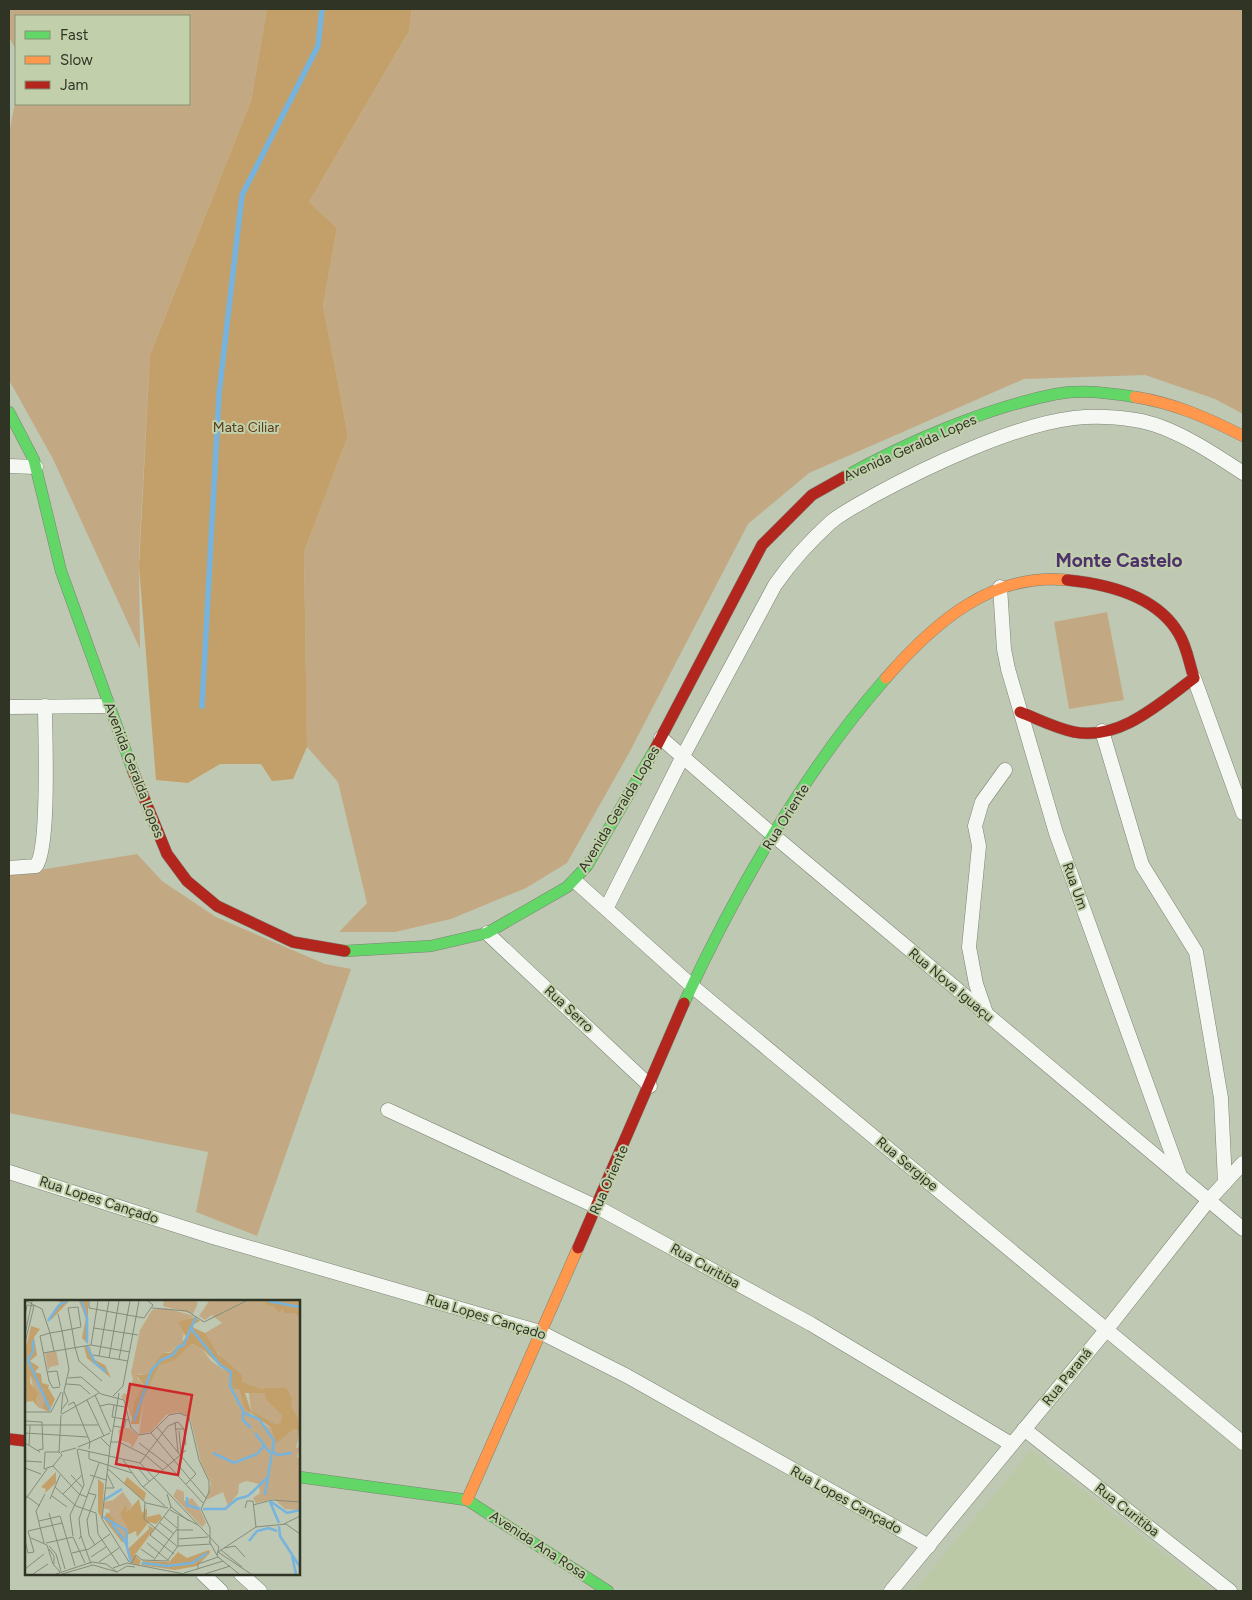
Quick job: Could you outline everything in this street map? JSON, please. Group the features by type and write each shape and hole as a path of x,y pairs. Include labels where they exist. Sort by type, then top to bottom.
{"main road":[{"name":"Avenida Geralda Lopes","path":"9,412 19,428 36,467 62,571 144,802 167,854 187,881 217,906 293,942 350,952 431,946 487,933 544,902 575,881 587,866 661,738 762,545 812,495 858,469 947,428 1011,406 1057,394 1104,392 1159,401 1211,419 1243,436"},
{"name":"Rua Oriente","path":"467,1500 650,1086 692,986 773,835 818,765 877,687 919,643 951,616 1000,587 1028,580 1063,578 1098,584 1140,599 1166,616 1179,634 1194,678"},
{"path":"1020,712 1053,726 1083,733 1102,730 1125,725 1144,714 1194,678"},
{"path":"9,1439 25,1441"},
{"path":"300,1477 467,1500"},
{"name":"Avenida Ana Rosa","path":"467,1500 608,1591"}],"street":[{"name":"Avenida Geralda Lopes","path":"607,907 683,756 776,585 791,563 832,521 905,478 994,440 1039,426 1074,418 1136,420 1186,438 1243,473"},
{"path":"9,466 36,467"},
{"name":"Rua Um","path":"1000,587 1004,649 1020,712 1056,834 1180,1177"},
{"path":"1194,678 1243,813"},
{"path":"9,868 36,866 42,852 46,789 45,706"},
{"path":"9,707 109,706"},
{"path":"1102,730 1142,865 1196,952 1221,1098 1225,1183"},
{"name":"Rua Nova Iguaçu","path":"661,738 773,835 1243,1229"},
{"path":"986,1014 976,984 969,947 979,846 975,826 982,802 1004,770"},
{"name":"Rua Sergipe","path":"575,881 607,907 692,986 1243,1443"},
{"name":"Rua Serro","path":"487,933 650,1086"},
{"name":"Rua Curitiba","path":"388,1110 597,1207 811,1324 1011,1444"},
{"name":"Rua Paraná","path":"891,1591 1107,1329 1208,1200 1243,1163"},
{"name":"Rua Lopes Cançado","path":"9,1172 213,1237 540,1332 627,1376 929,1546"},
{"name":"Rua Curitiba","path":"1024,1429 1230,1591"},
{"path":"203,1575 221,1591"},
{"path":"242,1575 260,1591"}],"shaded area":[{"path":"9,9 267,9 251,101 150,355 139,557 140,649 53,459 9,380 9,133 15,103 15,105 190,105 190,15 15,15 15,48 9,37"},
{"path":"412,9 1243,9 1243,414 1215,399 1145,375 1024,379 809,473 748,524 629,753 567,863 526,888 451,919 395,932 339,932 367,903 338,782 307,747 304,552 348,436 323,305 337,228 309,202 409,31"},
{"path":"1107,612 1124,700 1069,709 1054,622"},
{"path":"137,854 162,881 216,917 325,964 351,969 257,1236 196,1212 208,1152 9,1113 9,875"},
{"path":"1031,1450 1212,1591 914,1591"}],"green space":[{"name":"Mata Ciliar","path":"267,9 412,9 409,31 309,202 337,228 323,305 348,436 304,552 307,747 293,779 272,781 261,764 220,764 188,783 156,780 139,566 150,355 251,101"}],"waterway":[{"path":"202,706 219,394 242,195 318,46 322,9"}],"traffic: fast":[{"path":"844,477 920,439 974,417 1029,400 1076,392 1135,397"},
{"path":"9,412 34,460 61,571 133,771"},
{"path":"684,1003 726,918 774,833 827,752 886,678"},
{"path":"345,951 431,946 487,933 567,887 587,866 655,749"},
{"path":"300,1477 467,1500 608,1591"}],"traffic: slow":[{"path":"1135,397 1163,403 1190,412 1243,436"},
{"path":"886,678 923,639 944,621 989,593 1013,584 1039,580 1067,580"},
{"path":"467,1500 578,1248"}],"traffic: jam":[{"path":"655,749 762,545 812,495 844,477"},
{"path":"1020,712 1053,726 1074,732 1091,733 1107,731 1138,718 1194,678 1182,639 1170,621 1158,610 1145,601 1115,589 1067,580"},
{"path":"133,771 167,854 187,881 217,906 293,942 345,951"},
{"path":"578,1248 684,1003"},
{"path":"9,1439 25,1441"}],"district":[{"name":"Monte Castelo","path":"1119,560"}]}
